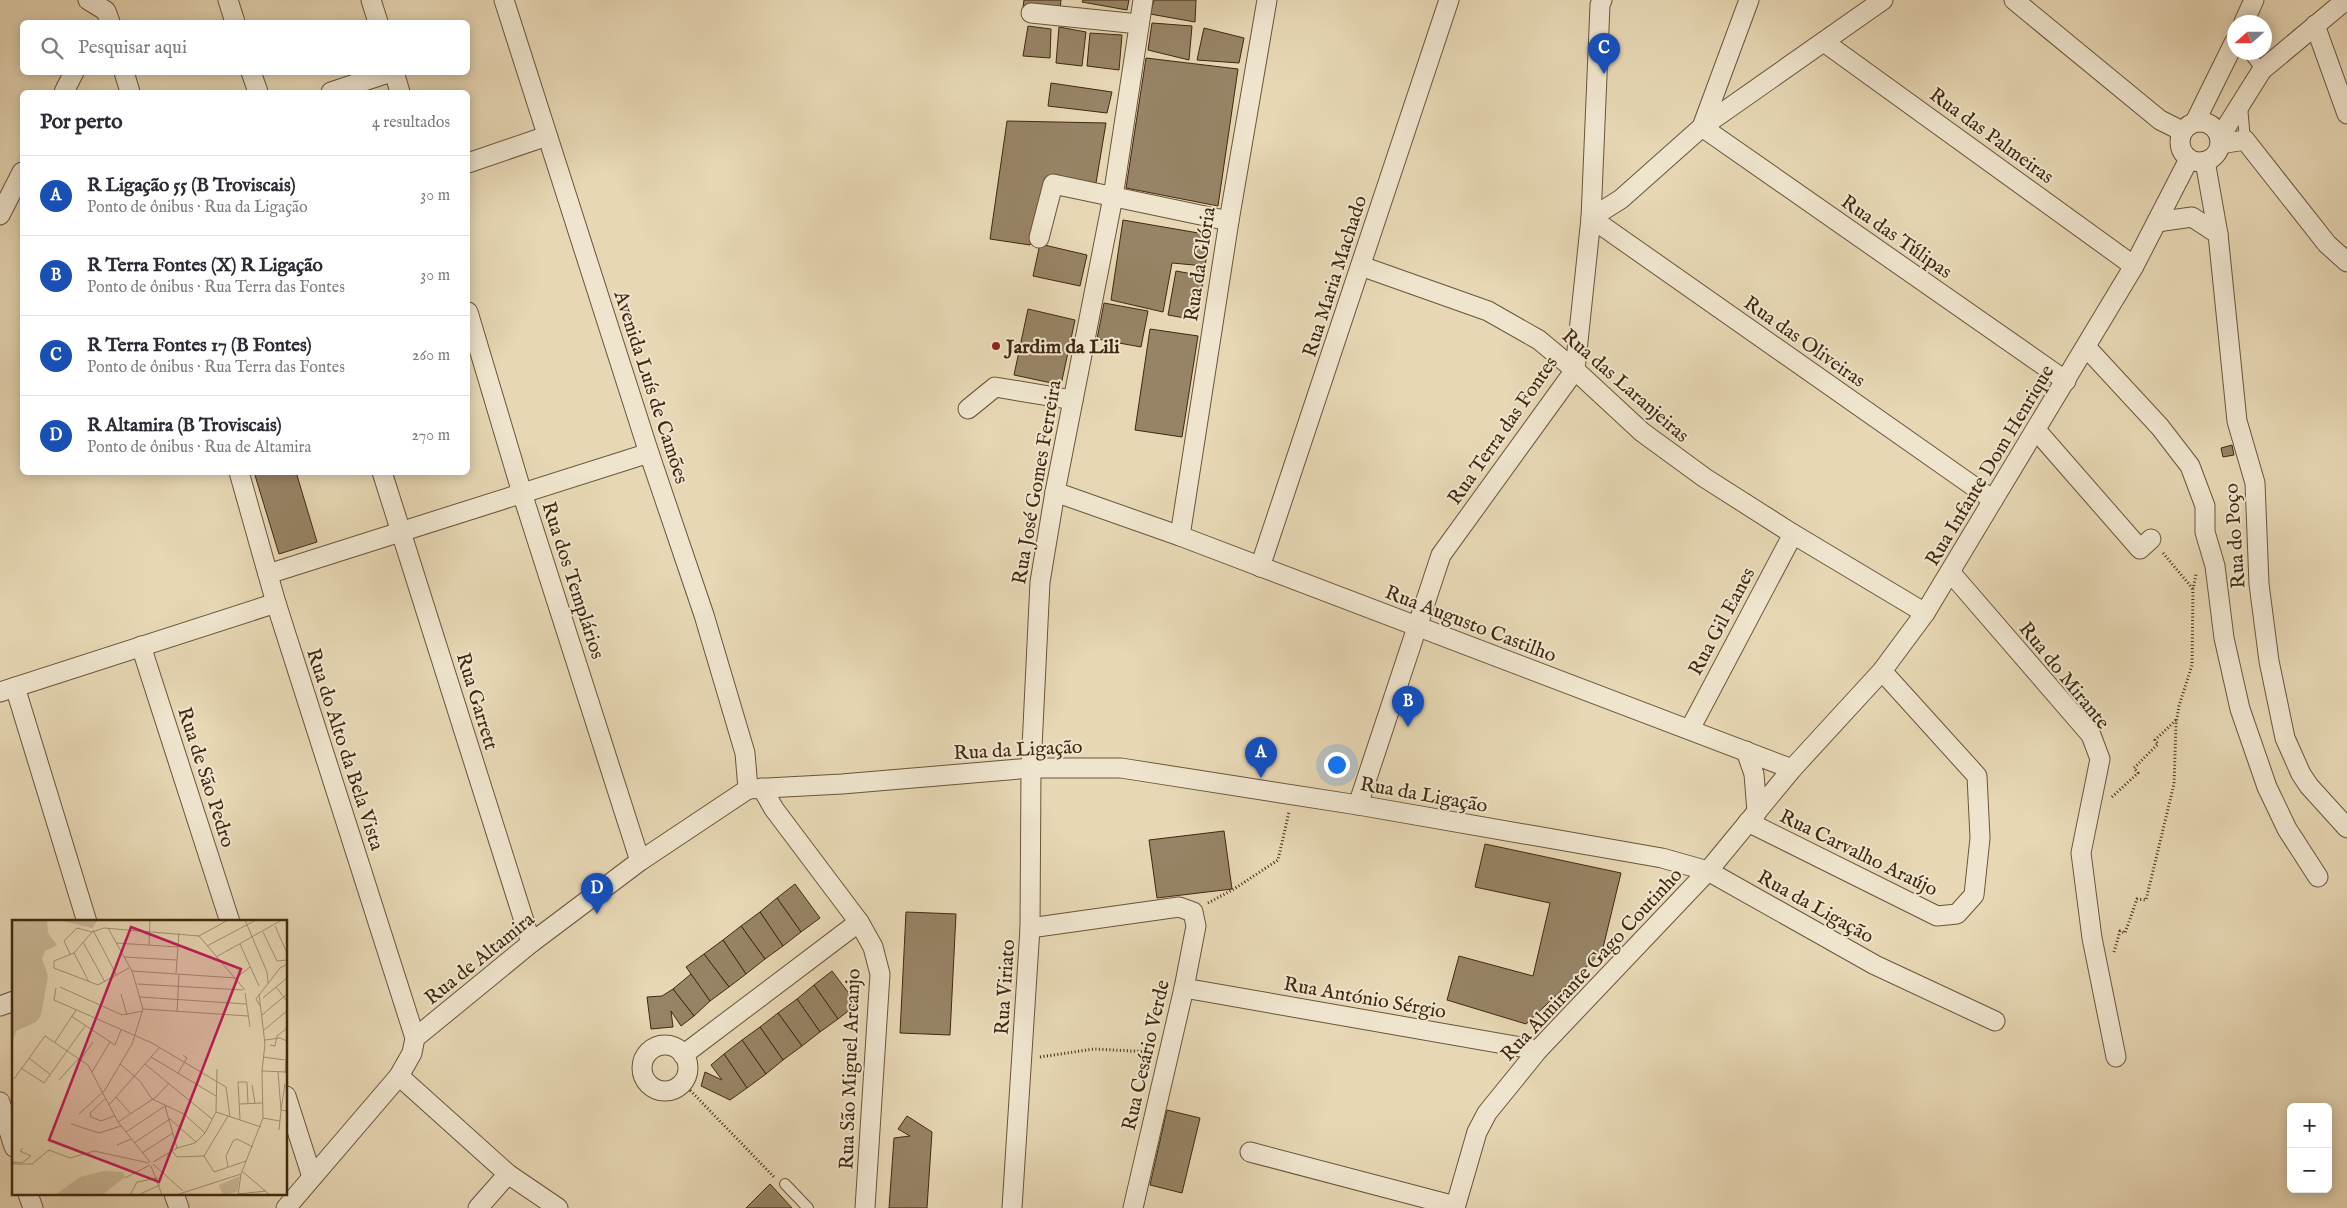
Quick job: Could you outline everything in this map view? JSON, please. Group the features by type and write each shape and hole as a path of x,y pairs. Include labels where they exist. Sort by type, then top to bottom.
{"street":[{"path":"88,0 107,14"},
{"path":"228,0 234,20"},
{"path":"371,0 377,20"},
{"name":"Avenida Luís de Camões","path":"504,0 648,453 704,615 755,789"},
{"name":"Rua José Gomes Ferreira","path":"1030,768 1040,582 1054,492 1113,197 1143,0"},
{"name":"Rua da Glória","path":"1180,536 1229,221 1267,0"},
{"name":"Rua Maria Machado","path":"1260,567 1449,0"},
{"name":"Rua Terra das Fontes","path":"1358,805 1441,555 1575,370 1592,218 1592,157 1600,5 1602,0"},
{"path":"1702,127 1749,0"},
{"path":"1592,218 1621,199 1702,127 1883,0"},
{"path":"2014,0 2160,120 2188,127 2207,123 2217,131 2220,140"},
{"path":"2247,15 2254,0"},
{"path":"2230,60 2188,127 2180,144 2184,155 2197,160 2215,155 2220,140 2262,70 2346,0"},
{"path":"1031,13 1139,24"},
{"path":"2315,25 2347,114"},
{"name":"Rua das Palmeiras","path":"1824,42 2134,266"},
{"path":"65,90 72,75"},
{"path":"125,75 129,90"},
{"path":"252,75 257,90"},
{"path":"337,90 383,75"},
{"path":"393,75 399,90"},
{"path":"1719,79 1741,100"},
{"name":"Rua das Túlipas","path":"1702,127 2066,381"},
{"path":"470,162 547,136"},
{"path":"2220,140 2245,140 2327,244 2347,262"},
{"name":"Rua Infante Dom Henrique","path":"1792,769 1882,671 1925,613 2066,381 2134,266 2157,222 2197,160"},
{"name":"Rua do Poço","path":"2197,160 2218,234 2236,422 2255,483 2259,584 2270,661 2285,738 2301,774 2309,786 2347,828"},
{"path":"0,215 20,176"},
{"path":"1039,238 1053,184 1229,221"},
{"path":"2157,222 2192,217 2218,234"},
{"name":"Rua das Oliveiras","path":"1592,218 1993,500"},
{"name":"Rua das Laranjeiras","path":"1361,266 1488,311 1539,340 1575,370 1642,432 1705,478 1793,534 1925,613"},
{"name":"Rua dos Templários","path":"470,319 522,493 640,861"},
{"path":"2086,347 2160,428 2190,466 2205,506 2204,532 2214,566 2224,638 2240,709 2267,787 2287,829 2318,877"},
{"path":"968,409 994,387 1072,400"},
{"path":"2036,430 2140,549 2151,539"},
{"path":"268,574 648,453"},
{"name":"Rua do Alto da Bela Vista","path":"240,475 276,603 415,1038"},
{"name":"Rua Garrett","path":"383,475 531,943"},
{"name":"Rua Augusto Castilho","path":"1054,492 1180,536 1792,769"},
{"name":"Rua Gil Eanes","path":"1690,729 1793,534"},
{"name":"Rua do Mirante","path":"1951,573 2091,735 2100,759 2093,804 2081,854 2092,938 2116,1057"},
{"path":"86,920 8,689 276,603"},
{"name":"Rua de São Pedro","path":"141,646 229,920"},
{"name":"Rua Carvalho Araújo","path":"1752,817 1937,916 1958,914 1974,895 1980,838 1977,776 1882,671"},
{"path":"1746,751 1754,774 1752,817"},
{"name":"Rua da Ligação","path":"755,789 1030,768 1121,768 1358,805 1662,858 1708,871 1875,965 1995,1021"},
{"name":"Rua Viriato","path":"1012,1208 1030,928 1030,768"},
{"name":"Rua Almirante Gago Coutinho","path":"1455,1207 1477,1132 1487,1113 1538,1050 1708,871 1792,769"},
{"name":"Rua de Altamira","path":"415,1038 531,943 640,861 755,789"},
{"name":"Rua São Miguel Arcanjo","path":"755,789 774,810 859,922 873,948 880,974 865,1208"},
{"path":"1030,928 1179,907 1192,912"},
{"name":"Rua Cesário Verde","path":"1133,1208 1184,988 1196,926 1192,912"},
{"path":"683,1054 859,922"},
{"name":"Rua António Sérgio","path":"1184,988 1538,1050"},
{"path":"0,1006 12,1002"},
{"path":"286,1208 399,1076 412,1053 415,1038"},
{"path":"661,1045 669,1045 678,1049 683,1054 688,1068 683,1083 671,1090 655,1089 647,1083 642,1069 648,1053 661,1045"},
{"path":"399,1076 508,1174 558,1208"},
{"path":"0,1102 12,1141"},
{"path":"288,1102 312,1177"},
{"path":"1250,1152 1455,1207"},
{"path":"478,1208 508,1174"},
{"path":"29,1196 33,1208"},
{"path":"175,1196 179,1208"}],"lane":[{"path":"2251,60 2262,70"},
{"path":"2241,103 2245,140"},
{"path":"785,1184 808,1208"}],"path":[{"path":"2100,978 2110,969 2120,930 2126,934 2137,899 2146,900 2174,784 2177,719 2192,665 2193,590 2151,539"},
{"path":"2093,804 2107,801 2138,773 2134,768 2158,744 2155,740 2177,719"},
{"path":"1192,912 1234,889 1278,860 1293,795"},
{"path":"1022,1060 1094,1049 1169,1054"},
{"path":"683,1083 770,1175 785,1184"}],"building":[{"path":"1024,0 1061,0 1060,10 1023,7"},
{"path":"1083,0 1129,0 1127,10 1082,2"},
{"path":"1154,0 1196,0 1195,22 1150,14"},
{"path":"1152,23 1192,26 1189,60 1148,50"},
{"path":"1028,26 1051,29 1050,58 1023,56"},
{"path":"1059,27 1086,32 1082,66 1056,63"},
{"path":"1204,28 1244,38 1239,63 1197,60"},
{"path":"1090,33 1122,35 1119,70 1087,66"},
{"path":"1146,58 1238,69 1218,206 1126,188"},
{"path":"1051,83 1112,92 1107,113 1048,106"},
{"path":"1007,121 1106,123 1096,183 1047,178 1030,245 990,239"},
{"path":"1123,220 1210,235 1205,266 1172,263 1163,312 1111,300"},
{"path":"1040,244 1087,255 1080,286 1033,276"},
{"path":"1176,271 1204,276 1196,320 1168,315"},
{"path":"1104,303 1148,311 1141,347 1097,339"},
{"path":"1028,309 1075,320 1061,385 1014,375"},
{"path":"1150,329 1198,336 1182,437 1135,430"},
{"path":"2232,445 2234,455 2223,457 2221,448"},
{"path":"255,475 297,475 317,542 279,554"},
{"path":"1224,831 1232,889 1157,898 1149,840"},
{"path":"1485,844 1621,873 1602,952 1526,1024 1447,1000 1459,956 1533,976 1550,903 1475,887"},
{"path":"795,884 820,918 801,932 777,898"},
{"path":"777,898 801,932 783,946 760,912"},
{"path":"760,912 783,946 765,959 741,926"},
{"path":"906,912 956,914 950,1035 900,1033"},
{"path":"741,926 765,959 746,974 723,940"},
{"path":"723,940 746,974 729,987 704,954"},
{"path":"704,954 729,987 710,1001 686,967"},
{"path":"832,971 857,1004 838,1019 814,985"},
{"path":"691,974 710,1001 694,1016 673,989"},
{"path":"814,985 838,1019 820,1032 797,999"},
{"path":"673,989 694,1016 681,1026 671,1011 673,1027 651,1029 647,997 662,996"},
{"path":"797,999 820,1032 802,1046 778,1013"},
{"path":"778,1013 802,1046 783,1060 760,1027"},
{"path":"760,1027 783,1060 766,1074 742,1040"},
{"path":"742,1040 766,1074 747,1088 724,1054"},
{"path":"724,1054 747,1088 730,1100 701,1086 705,1072 722,1080 711,1065"},
{"path":"1167,1110 1200,1118 1182,1193 1150,1185"},
{"path":"907,1116 932,1132 927,1208 889,1208 894,1138 910,1136 898,1129"},
{"path":"770,1184 792,1208 746,1208"}],"place":[{"name":"R Terra Fontes 17 (B Fontes)","path":"1604,74"},
{"name":"Jardim da Lili","path":"996,346"},
{"name":"R Terra Fontes (X) R Ligação","path":"1408,727"},
{"name":"R Ligação 55 (B Troviscais)","path":"1261,778"},
{"name":"R Altamira (B Troviscais)","path":"597,914"}]}
